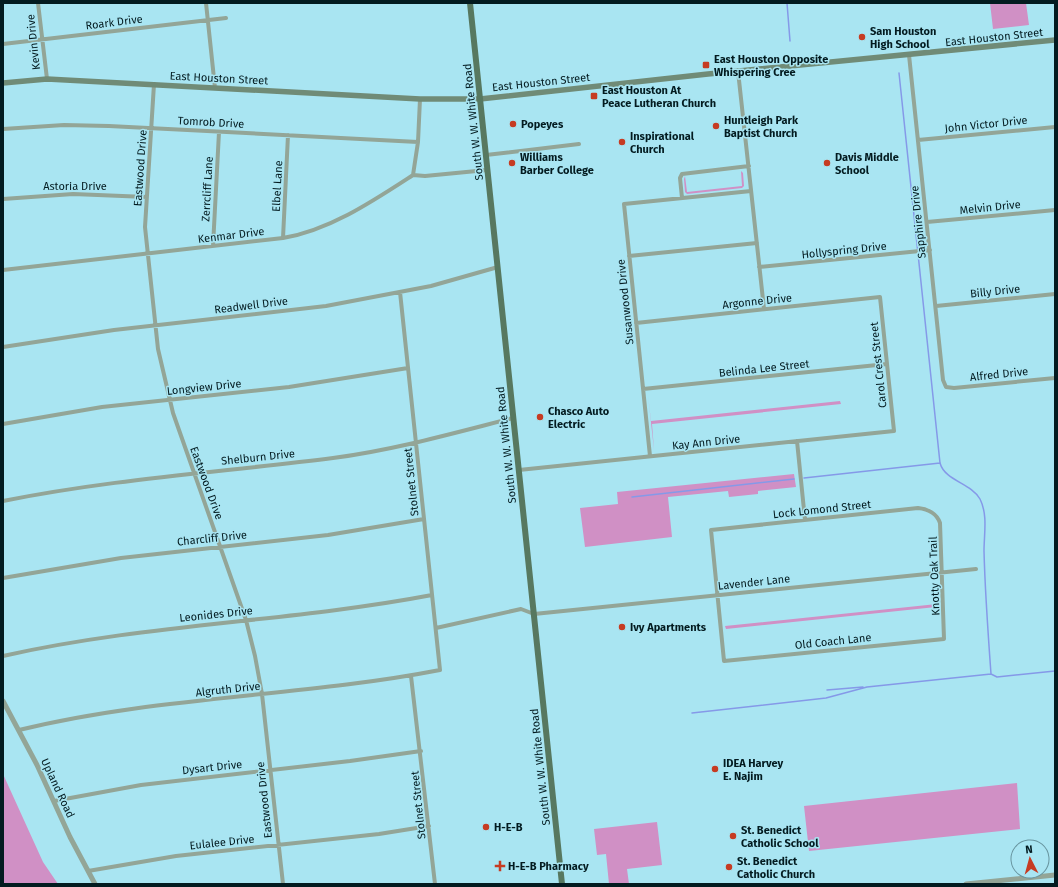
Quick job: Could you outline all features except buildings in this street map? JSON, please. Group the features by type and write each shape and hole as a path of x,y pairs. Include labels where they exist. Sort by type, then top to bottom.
{"main road":[{"name":"South W. W. White Road","path":"470,3 562,884"},
{"name":"East Houston Street","path":"3,84 47,79 420,98 480,99 738,71 1055,40"}],"street":[{"name":"Kevin Drive","path":"38,3 47,79"},
{"path":"206,3 215,88"},
{"name":"Roark Drive","path":"3,44 226,18"},
{"name":"Sapphire Drive","path":"909,55 943,380 946,387"},
{"path":"738,71 764,310"},
{"name":"Eastwood Drive","path":"154,84 145,227 160,361 169,400 246,620 255,656 262,694 283,884"},
{"path":"420,98 418,142 413,175 425,176 487,170"},
{"name":"Tomrob Drive","path":"3,129 64,125 418,142"},
{"name":"John Victor Drive","path":"918,140 1055,127"},
{"name":"Zerrcliff Lane","path":"214,246 219,132"},
{"name":"Elbel Lane","path":"283,238 288,135"},
{"path":"486,155 579,144"},
{"path":"682,198 680,178 682,174 686,172 749,166"},
{"name":"Kenmar Drive","path":"3,270 283,238 306,233 324,226 386,192 413,175"},
{"name":"Susanwood Drive","path":"650,456 624,204 752,191"},
{"name":"Astoria Drive","path":"3,199 73,194 147,197"},
{"name":"Melvin Drive","path":"927,222 1055,210"},
{"path":"629,256 757,243"},
{"name":"Hollyspring Drive","path":"759,267 930,250"},
{"name":"Readwell Drive","path":"3,347 155,325 326,306 456,280 498,267"},
{"name":"Stolnet Street","path":"400,292 440,670"},
{"name":"Billy Drive","path":"936,306 1055,294"},
{"name":"Argonne Drive","path":"636,323 880,297"},
{"name":"Carol Crest Street","path":"880,297 894,431"},
{"name":"Belinda Lee Street","path":"643,389 887,364"},
{"name":"Longview Drive","path":"3,424 102,407 290,387 408,368"},
{"name":"Alfred Drive","path":"946,387 954,388 1055,378"},
{"name":"Shelburn Drive","path":"3,501 82,487 334,458 416,443 513,418"},
{"name":"Kay Ann Drive","path":"519,470 894,431"},
{"path":"797,441 805,520"},
{"name":"Lock Lomond Street","path":"717,595 711,530 918,508 923,508 934,514"},
{"name":"Knotty Oak Trail","path":"934,514 938,518 942,532 944,639"},
{"name":"Charcliff Drive","path":"3,578 121,558 361,530 424,519"},
{"name":"Lavender Lane","path":"534,614 976,569"},
{"name":"Leonides Drive","path":"3,656 92,638 378,604 432,595"},
{"name":"Old Coach Lane","path":"717,595 724,661 944,639"},
{"path":"436,628 521,609 534,614"},
{"name":"Algruth Drive","path":"19,730 120,711 411,676 440,670"},
{"name":"Stolnet Street","path":"411,676 435,884"},
{"name":"Upland Road","path":"3,701 19,730 70,837 95,884"},
{"name":"Dysart Drive","path":"54,801 141,784 270,770 420,751"},
{"name":"Eulalee Drive","path":"88,871 176,856 429,826"},
{"path":"966,884 1055,875"}],"shaded area":[{"path":"990,3 1026,3 1029,25 993,29"},
{"path":"741,171 743,173 744,186 742,188 687,194 685,192 685,176 687,192 742,186"},
{"path":"648,395 651,421 840,401 841,404 652,424 654,450"},
{"path":"794,474 796,487 758,491 758,494 729,497 728,491 668,497 672,537 585,547 580,508 618,504 617,492"},
{"path":"937,604 936,607 726,629 725,626"},
{"path":"3,774 43,862 58,884 3,884"},
{"path":"1017,783 1020,829 809,851 804,806"},
{"path":"657,822 662,865 627,869 629,884 609,884 606,854 597,855 594,829"}],"waterway":[{"path":"787,3 790,41"},
{"path":"899,73 940,463 947,474 971,489 976,494 980,499 984,511 984,566 991,674 997,677 1055,671"},
{"path":"804,478 940,463"},
{"path":"632,497 794,479"},
{"path":"692,713 826,698 867,687 991,674"},
{"path":"827,690 863,687"}],"place":[{"name":"Sam Houston High School","path":"862,37"},
{"name":"East Houston Opposite Whispering Cree","path":"706,65"},
{"name":"East Houston At Peace Lutheran Church","path":"594,96"},
{"name":"Popeyes","path":"513,124"},
{"name":"Huntleigh Park Baptist Church","path":"716,126"},
{"name":"Inspirational Church","path":"622,142"},
{"name":"Williams Barber College","path":"512,163"},
{"name":"Davis Middle School","path":"827,163"},
{"name":"Chasco Auto Electric","path":"540,417"},
{"name":"Ivy Apartments","path":"622,627"},
{"name":"IDEA Harvey E. Najim","path":"715,769"},
{"name":"H-E-B","path":"486,827"},
{"name":"St. Benedict Catholic School","path":"733,836"},
{"name":"H-E-B Pharmacy","path":"500,866"},
{"name":"St. Benedict Catholic Church","path":"729,867"}]}
